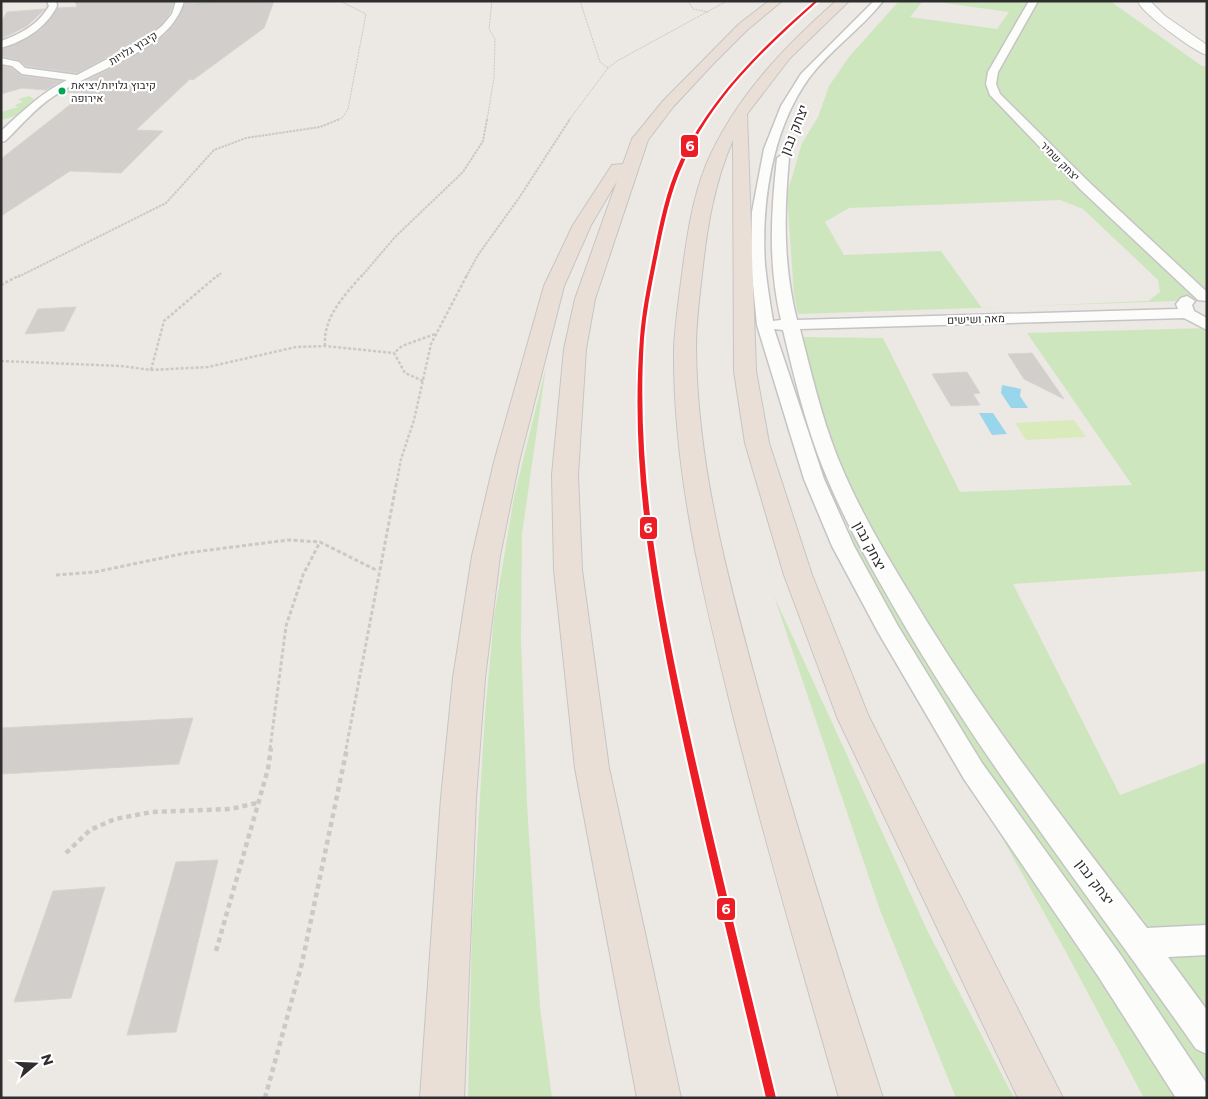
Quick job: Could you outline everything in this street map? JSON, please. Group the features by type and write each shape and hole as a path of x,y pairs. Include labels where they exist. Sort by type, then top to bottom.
{"highway":[{"path":"442,1098 449,931 466,714 476,616 499,496 554,288 571,247 606,184 640,139 668,104 708,61 743,27 776,1"},
{"path":"843,1 792,47 754,91 741,111 714,167 696,242 685,348 693,471 708,558 755,741 860,1098"},
{"path":"741,111 741,245 745,371 757,443 798,575 853,717 1041,1098"},
{"path":"640,139 585,299 575,350 565,475 568,570 592,768 659,1098"}],"street":[{"path":"1,45 27,34 43,22 53,6 50,1"},
{"name":"יצחק נבון","path":"879,1 805,76 787,106 770,149 759,212 758,264 765,325 814,479 843,546 890,632 973,771 1109,965 1196,1098"},
{"name":"יצחק נבון","path":"890,1 836,57 809,95 795,121 784,152 779,182 777,254 780,287 816,425 862,533 937,660 1004,761 1140,943 1207,1038"},
{"name":"יצחק שמיר","path":"1034,1 993,72 992,84 995,95 1086,187 1205,297"},
{"path":"1144,1 1143,3 1161,19 1207,51"},
{"name":"קיבוץ גלויות","path":"1,138 54,90 154,37 172,21 180,4"},
{"path":"1,61 15,64 22,71 78,78"},
{"path":"1,124 17,124"},
{"path":"1205,297 1188,301 1184,304 1187,313 1207,325"},
{"name":"מאה ושישים","path":"765,325 1187,313"},
{"path":"1140,943 1207,940"}],"path":[{"path":"180,4 227,1"},
{"path":"1,285 166,204 214,150 246,138 320,127 342,118 348,108 366,14 340,1"},
{"path":"325,346 324,333 336,305 395,237 463,172 482,141 494,78 495,39 489,29 492,1"},
{"path":"580,1 600,62 608,68"},
{"path":"688,1 693,9 708,12"},
{"path":"265,1098 302,963 346,751 400,459 414,420 430,344 478,255 519,198 565,125 608,68 627,54 727,1"},
{"path":"151,370 164,321 221,274"},
{"path":"1,361 121,366 151,370 208,366 296,347 325,346 394,353 402,346 435,334"},
{"path":"394,353 405,373 423,382"},
{"path":"56,575 95,572 186,553 288,540 320,542 378,571"},
{"path":"216,951 257,802 268,769 286,626 303,576 320,542"},
{"path":"66,853 90,830 115,819 152,812 230,809 257,802"}],"green space":[{"path":"899,1 923,1 910,17 997,29 1009,12 930,1 1110,1 1202,66 1207,66 1207,300 1020,306 1148,301 1160,292 1158,280 1083,209 1060,200 849,208 825,222 844,255 941,251 982,308 798,314 794,295 787,194 802,143 818,117 829,86 849,57"},
{"path":"29,96 34,99 16,116 1,120 1,112 18,107 15,105 23,102 18,99"},
{"path":"1207,328 1207,571 1013,584 1120,795 1207,762 1207,1098 1144,1098 1066,952 862,588 823,414 800,337 883,338 960,492 1132,485 1027,333"},
{"path":"546,367 522,534 521,641 527,804 540,1007 552,1098 468,1098 472,930 485,714 494,617 514,497"},
{"path":"1074,420 1086,437 1026,440 1015,423"},
{"path":"774,596 928,932 1014,1098 956,1098 880,910"}],"water":[{"path":"1002,385 1021,389 1020,396 1028,408 1011,408 1001,393"},
{"path":"979,413 993,413 1007,434 992,435"}],"building":[{"path":"75,1 174,1 170,13 161,25 144,37 77,73 26,66 19,60 1,56 1,50 27,39 42,29 58,8 77,7"},
{"path":"186,1 274,1 264,28 193,80 190,79 136,130 163,131 121,173 70,171 1,216 1,159 85,93 65,92 130,59 165,35 178,19"},
{"path":"45,9 27,26 1,39 1,22 7,12"},
{"path":"1,66 11,68 22,76 61,81 46,90 22,88 1,94"},
{"path":"76,307 64,331 25,334 38,309"},
{"path":"1032,353 1064,399 1024,379 1008,354"},
{"path":"967,372 980,393 973,394 980,405 951,406 932,374"},
{"path":"193,718 179,764 1,774 1,728"},
{"path":"218,860 176,1032 127,1035 176,862"},
{"path":"105,887 71,998 14,1002 53,891"}],"transit line":[{"name":"6","path":"771,1098 694,773 671,667 652,557 645,501 640,445 639,391 644,319 659,237 672,186 682,161 708,115 740,74 777,36 817,1"}],"place":[{"name":"קיבוץ גלויות/יציאת אירופה","path":"62,91"}]}
